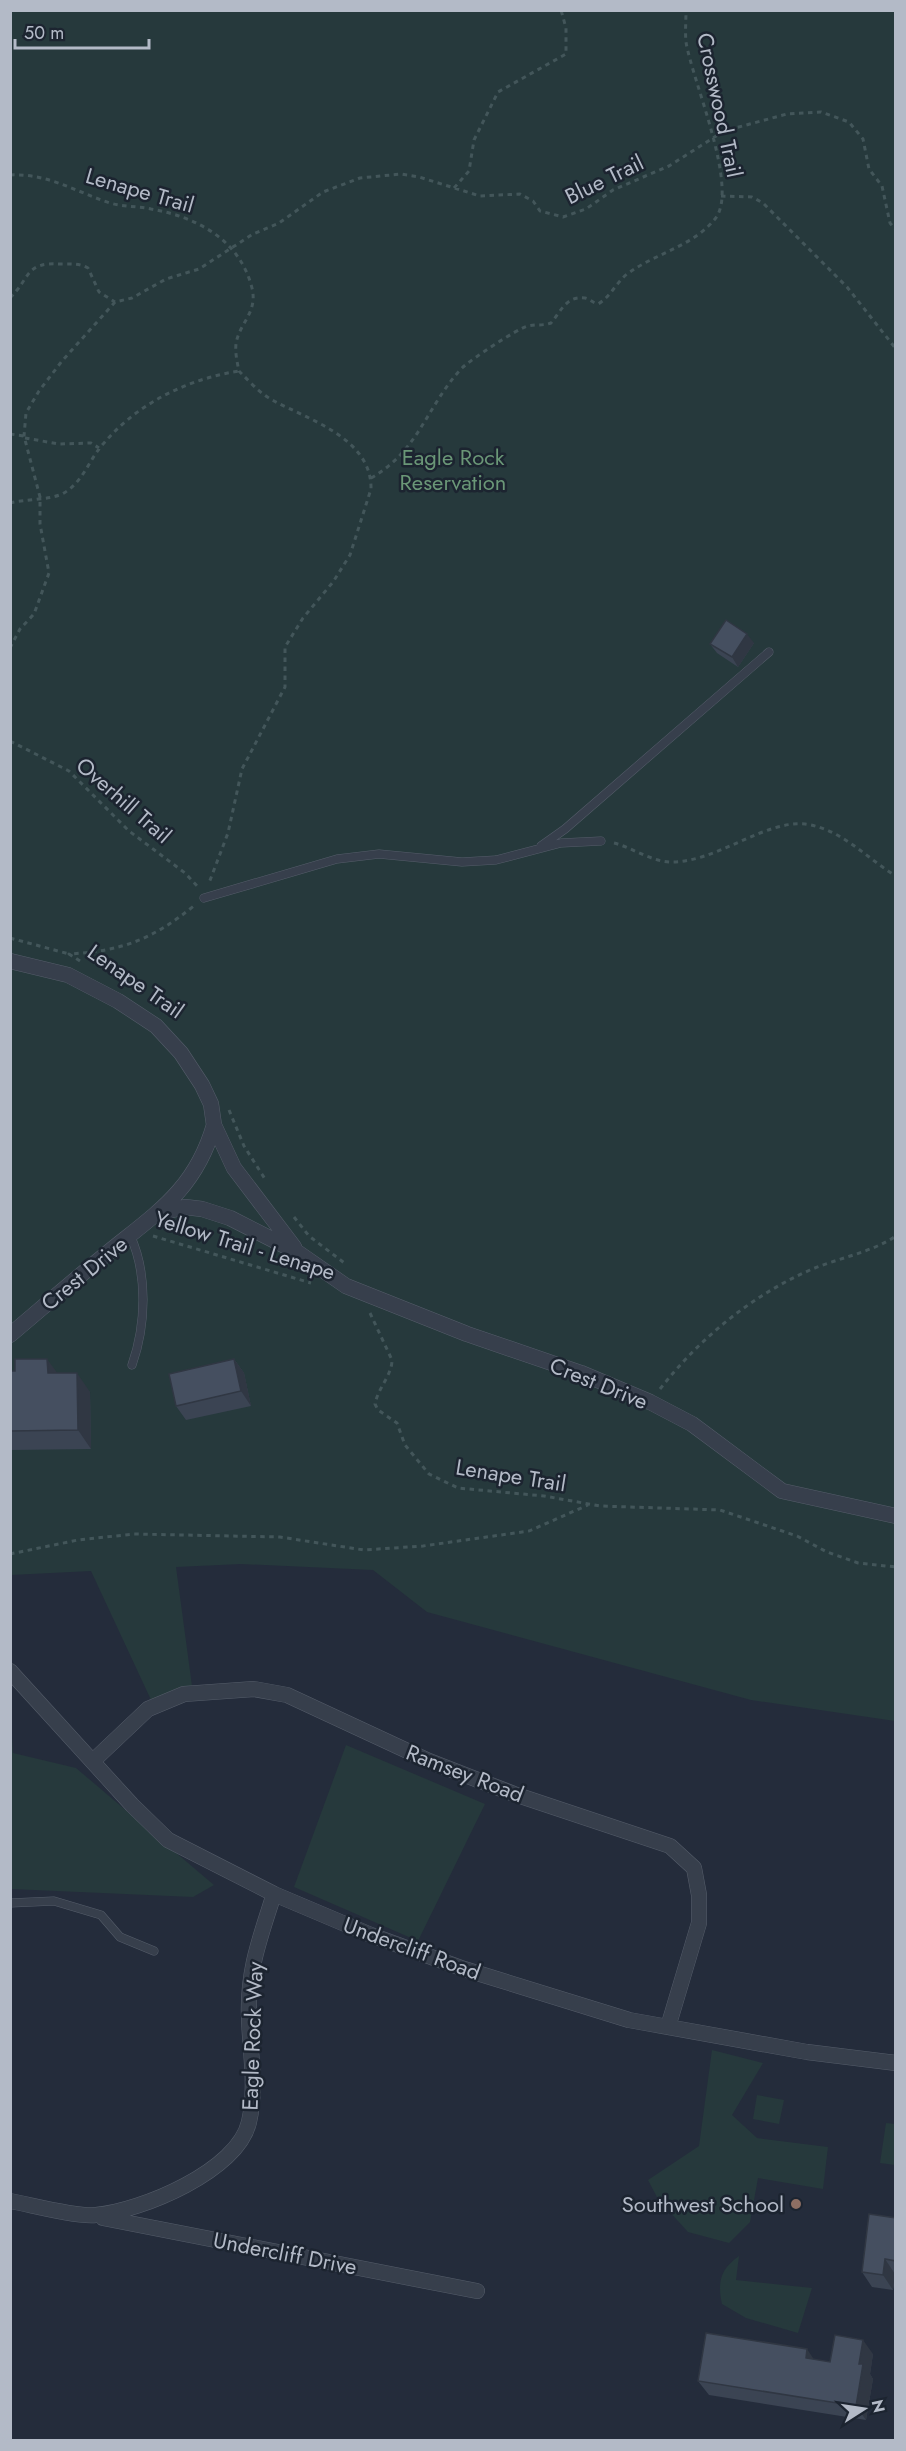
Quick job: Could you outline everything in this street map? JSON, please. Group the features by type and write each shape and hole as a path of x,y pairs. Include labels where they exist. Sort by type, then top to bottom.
{"street":[{"name":"Crest Drive","path":"10,961 68,975 118,1001 156,1026 181,1053 202,1085 211,1104 214,1125 234,1168 297,1252"},
{"name":"Crest Drive","path":"10,1335 130,1235 160,1213 194,1173 206,1152 214,1125"},
{"name":"Crest Drive","path":"160,1213 185,1207 202,1209 230,1218 297,1252 357,1291 467,1334 581,1373 650,1402 692,1424 782,1491 896,1516"},
{"name":"Undercliff Road","path":"10,1671 132,1805 168,1840 274,1894 371,1935 464,1969 629,2019 807,2052 896,2063"},
{"name":"Ramsey Road","path":"93,1761 148,1709 184,1694 254,1689 287,1695 419,1756 514,1794 670,1846 694,1868 699,1895 699,1923 668,2026"},
{"name":"Eagle Rock Way","path":"10,2201 94,2216 119,2211 185,2187 235,2150 248,2126 254,2095 249,2017 251,1966 274,1894"},
{"name":"Undercliff Drive","path":"94,2216 477,2291"}],"lane":[{"path":"535,850 565,829 769,652"},
{"path":"204,898 337,859 379,854 462,862 496,860 561,843 601,841"},
{"path":"130,1235 138,1252 143,1319 139,1346 132,1365"},
{"path":"10,1904 54,1901 102,1915 120,1937 154,1951"}],"path":[{"path":"454,188 469,171 474,140 498,92 566,54 566,28 561,10"},
{"name":"Crosswood Trail","path":"371,478 400,458 420,433 453,380 473,360 519,329 551,323 556,313 569,302 586,298 598,304 607,299 627,274 680,246 711,223 719,212 721,196 714,137 686,42 686,10"},
{"name":"Blue Trail","path":"115,302 132,298 166,279 199,269 232,246 279,223 323,192 360,178 387,174 410,175 480,196 520,194 534,201 540,210 562,217 586,209 613,190 669,166 714,137 738,126 806,112 828,113 849,122 863,139 870,169 882,186 890,223 896,230"},
{"name":"Lenape Trail","path":"10,175 47,178 111,203 176,215 205,227 232,246 244,266 253,291 252,308 236,344 238,371"},
{"path":"721,196 752,198 763,203 847,287 896,349"},
{"path":"10,298 30,270 43,263 51,262 88,268 99,292 115,302 62,361 39,391 26,413 24,437 40,497 40,524 49,560 47,586 34,614 20,629 10,648"},
{"path":"10,503 62,494 74,486 94,460 99,448 136,413 185,384 212,375 238,371 273,401 298,411 337,434 364,459 371,478 371,489 350,555 333,582 303,618 285,647 285,687 243,769 228,833 204,898"},
{"path":"10,434 58,444 91,443 99,448"},
{"name":"Overhill Trail","path":"10,741 69,771 129,831 185,873 204,898"},
{"path":"601,841 628,847 667,862 686,861 697,860 757,835 804,824 825,830 854,844 896,876"},
{"name":"Lenape Trail","path":"69,954 116,950 142,941 178,919 204,898"},
{"path":"10,938 69,954"},
{"name":"Lenape Trail","path":"69,954 88,967"},
{"path":"227,1104 244,1146 271,1189"},
{"name":"Lenape Trail","path":"290,1212 309,1236 350,1268 357,1291 392,1360 392,1367 378,1390 375,1404 378,1410 397,1422 405,1445 429,1474 458,1488 544,1496 590,1504 720,1510 797,1536 827,1552 858,1563 896,1567"},
{"name":"Yellow Trail - Lenape","path":"151,1235 317,1285"},
{"path":"650,1402 684,1358 763,1293 810,1270 882,1245 896,1236"},
{"path":"10,1554 78,1540 134,1534 280,1537 364,1550 423,1546 529,1530 590,1504"}],"green space":[{"name":"Eagle Rock Reservation","path":"10,11 895,11 895,1721 751,1700 427,1612 373,1570 241,1564 176,1567 192,1686 152,1702 91,1571 11,1575"},
{"path":"10,1705 13,1753 76,1768 214,1885 193,1897 11,1889"},
{"path":"346,1745 485,1804 418,1941 294,1887"},
{"path":"712,2050 763,2063 732,2115 757,2138 828,2147 823,2189 758,2178 750,2222 729,2243 688,2232 658,2199 648,2180 699,2146"},
{"path":"757,2095 784,2100 779,2124 753,2119"},
{"path":"886,2123 895,2124 895,2165 880,2163"},
{"path":"739,2256 736,2280 812,2288 798,2333 746,2318 722,2304 720,2282 722,2276 728,2266"}],"building":[{"path":"726,620 747,634 732,657 710,644"},
{"path":"15,1359 47,1359 48,1373 77,1373 78,1430 10,1431 10,1371 15,1371"},
{"path":"234,1359 241,1391 176,1406 169,1374"},
{"path":"869,2214 896,2218 896,2261 885,2259 883,2275 862,2272"},
{"path":"706,2333 807,2349 806,2358 830,2362 835,2335 863,2340 859,2364 863,2364 856,2406 698,2381"}],"place":[{"name":"Southwest School","path":"796,2204"}]}
